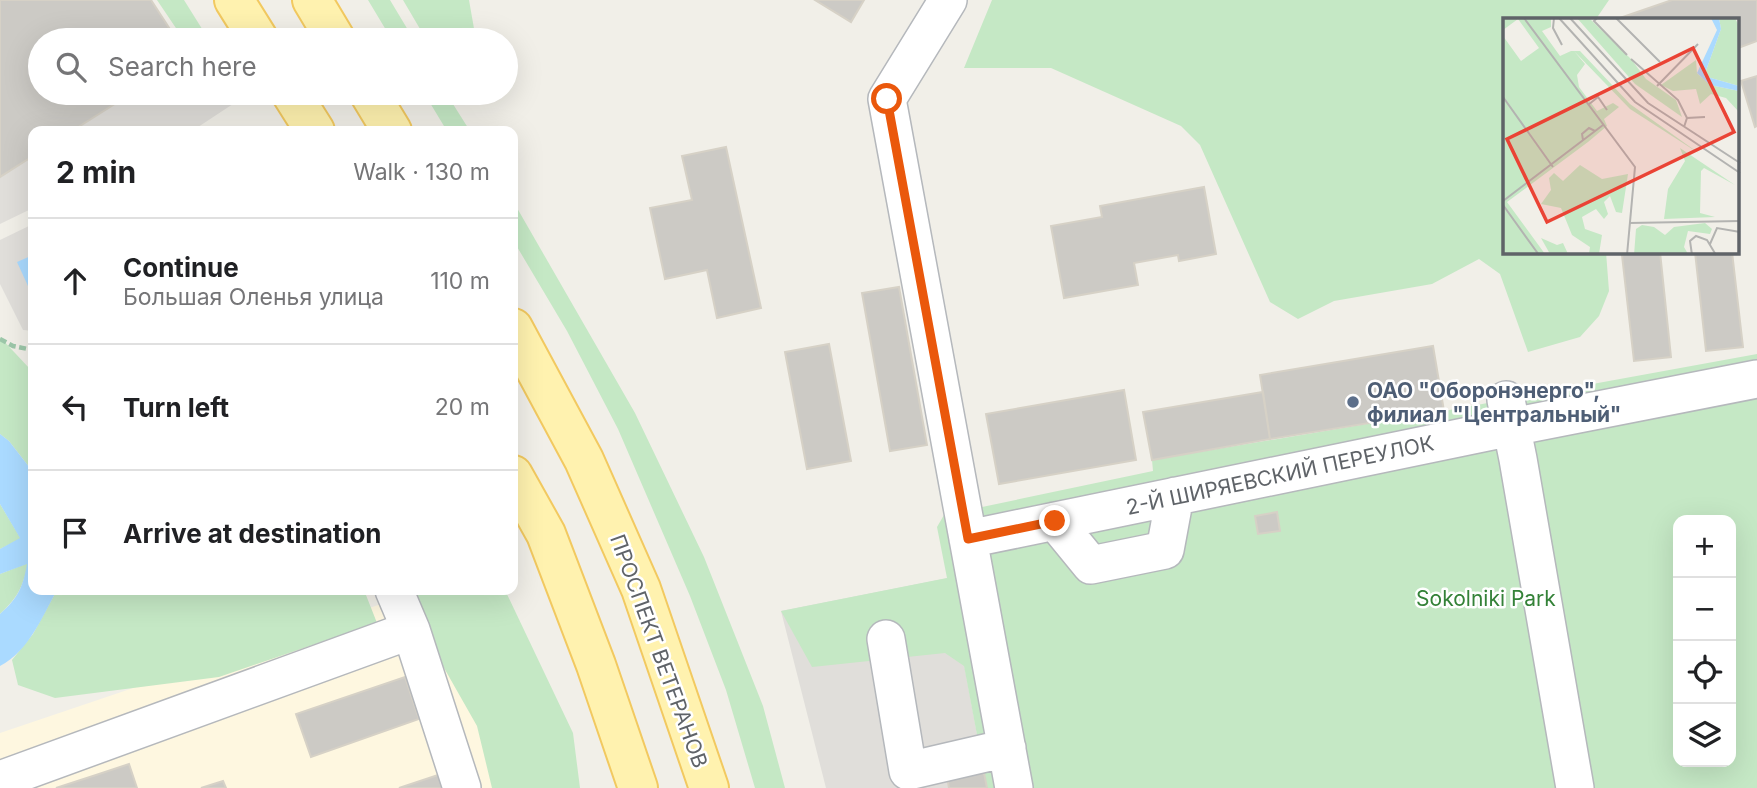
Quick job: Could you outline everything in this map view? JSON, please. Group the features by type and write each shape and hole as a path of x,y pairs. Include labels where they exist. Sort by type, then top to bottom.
{"main road":[{"path":"234,0 252,28"},
{"path":"312,0 329,28"},
{"path":"299,105 312,126"},
{"path":"376,105 389,126"},
{"name":"ПРОСПЕКТ ВЕТЕРАНОВ","path":"518,337 584,460 641,589 709,788"},
{"path":"518,484 546,534 596,665 638,788"}],"street":[{"path":"948,0 887,99 1014,788"},
{"name":"2-Й ШИРЯЕВСКИЙ ПЕРЕУЛОК","path":"968,539 1175,496 1509,413 1757,379"},
{"path":"1509,413 1574,788"},
{"path":"1055,521 1091,565 1166,550 1175,496"},
{"path":"396,595 411,629 461,788"},
{"path":"0,780 411,629"},
{"path":"886,639 908,771 1007,748"}],"path":[{"path":"0,339 13,346 28,349"}],"shaded area":[{"path":"0,0 151,0 169,28 28,28 28,105 231,105 200,126 28,126 28,210 0,224"},
{"path":"28,226 28,330 23,330 0,284 0,240"},
{"path":"948,578 987,788 826,788 781,611"},
{"path":"399,598 525,788 0,788 0,733"}],"green space":[{"path":"157,0 184,0 202,28 176,28"},
{"path":"368,0 390,0 407,28 385,28"},
{"path":"403,0 469,0 474,28 419,28"},
{"path":"992,0 1609,0 1597,18 1503,18 1503,254 1606,254 1609,291 1599,316 1580,337 1528,352 1500,274 1479,259 1432,284 1334,301 1298,319 1270,302 1200,145 1181,126 1051,68 964,68"},
{"path":"431,105 454,105 467,126 444,126"},
{"path":"518,210 635,413 704,557 763,706 785,788 755,788 726,690 690,596 618,429 567,331 518,248"},
{"path":"0,337 28,367 28,466 0,434"},
{"name":"Sokolniki Park","path":"1757,354 1757,788 987,788 964,666 945,653 812,667 781,611 947,578 937,527 944,515 1153,471 1152,460 1444,411"},
{"path":"0,504 21,539 0,549"},
{"path":"28,563 19,591 0,614 0,574"},
{"path":"54,595 366,595 377,623 219,677 55,698 18,685 12,660 33,634"},
{"path":"401,595 507,595 573,733 580,788 492,788 477,726"}],"water":[{"path":"28,257 28,286 17,262"},
{"path":"0,434 28,466 28,595 54,595 27,642 10,660 0,666 0,614 19,592 27,564 0,574 0,549 20,538 0,504"}],"building":[{"path":"0,0 151,0 169,28 28,28 28,105 113,105 80,126 28,126 28,159 0,177"},
{"path":"815,0 864,0 851,22"},
{"path":"1672,0 1757,0 1757,41 1740,47 1740,18 1620,18"},
{"path":"1757,76 1757,126 1755,127 1741,81"},
{"path":"726,147 761,308 717,318 707,270 665,279 650,208 692,200 682,156"},
{"path":"1204,187 1216,254 1179,261 1178,255 1134,263 1138,285 1064,298 1051,226 1102,217 1100,206"},
{"path":"1660,254 1671,357 1634,361 1622,255"},
{"path":"1695,254 1732,254 1743,347 1706,351"},
{"path":"899,287 927,445 890,451 862,293"},
{"path":"829,344 851,461 807,469 785,352"},
{"name":"ОАО \"Оборонэнерго\", филиал \"Центральный\"","path":"1433,346 1444,411 1270,439 1260,375"},
{"path":"1124,390 1136,460 999,484 986,414"},
{"path":"1263,392 1270,439 1152,460 1143,412"},
{"path":"1277,512 1280,531 1258,534 1255,516"},
{"path":"405,677 419,719 311,757 296,714"},
{"path":"982,763 987,788 949,788 946,770"},
{"path":"129,764 137,788 56,788 96,775"},
{"path":"438,775 443,788 399,788"},
{"path":"223,781 226,788 201,788"}],"place":[{"name":"ОАО \"Оборонэнерго\", филиал \"Центральный\"","path":"1353,402"}],"route":[{"path":"887,99 968,539 1055,521"}]}
